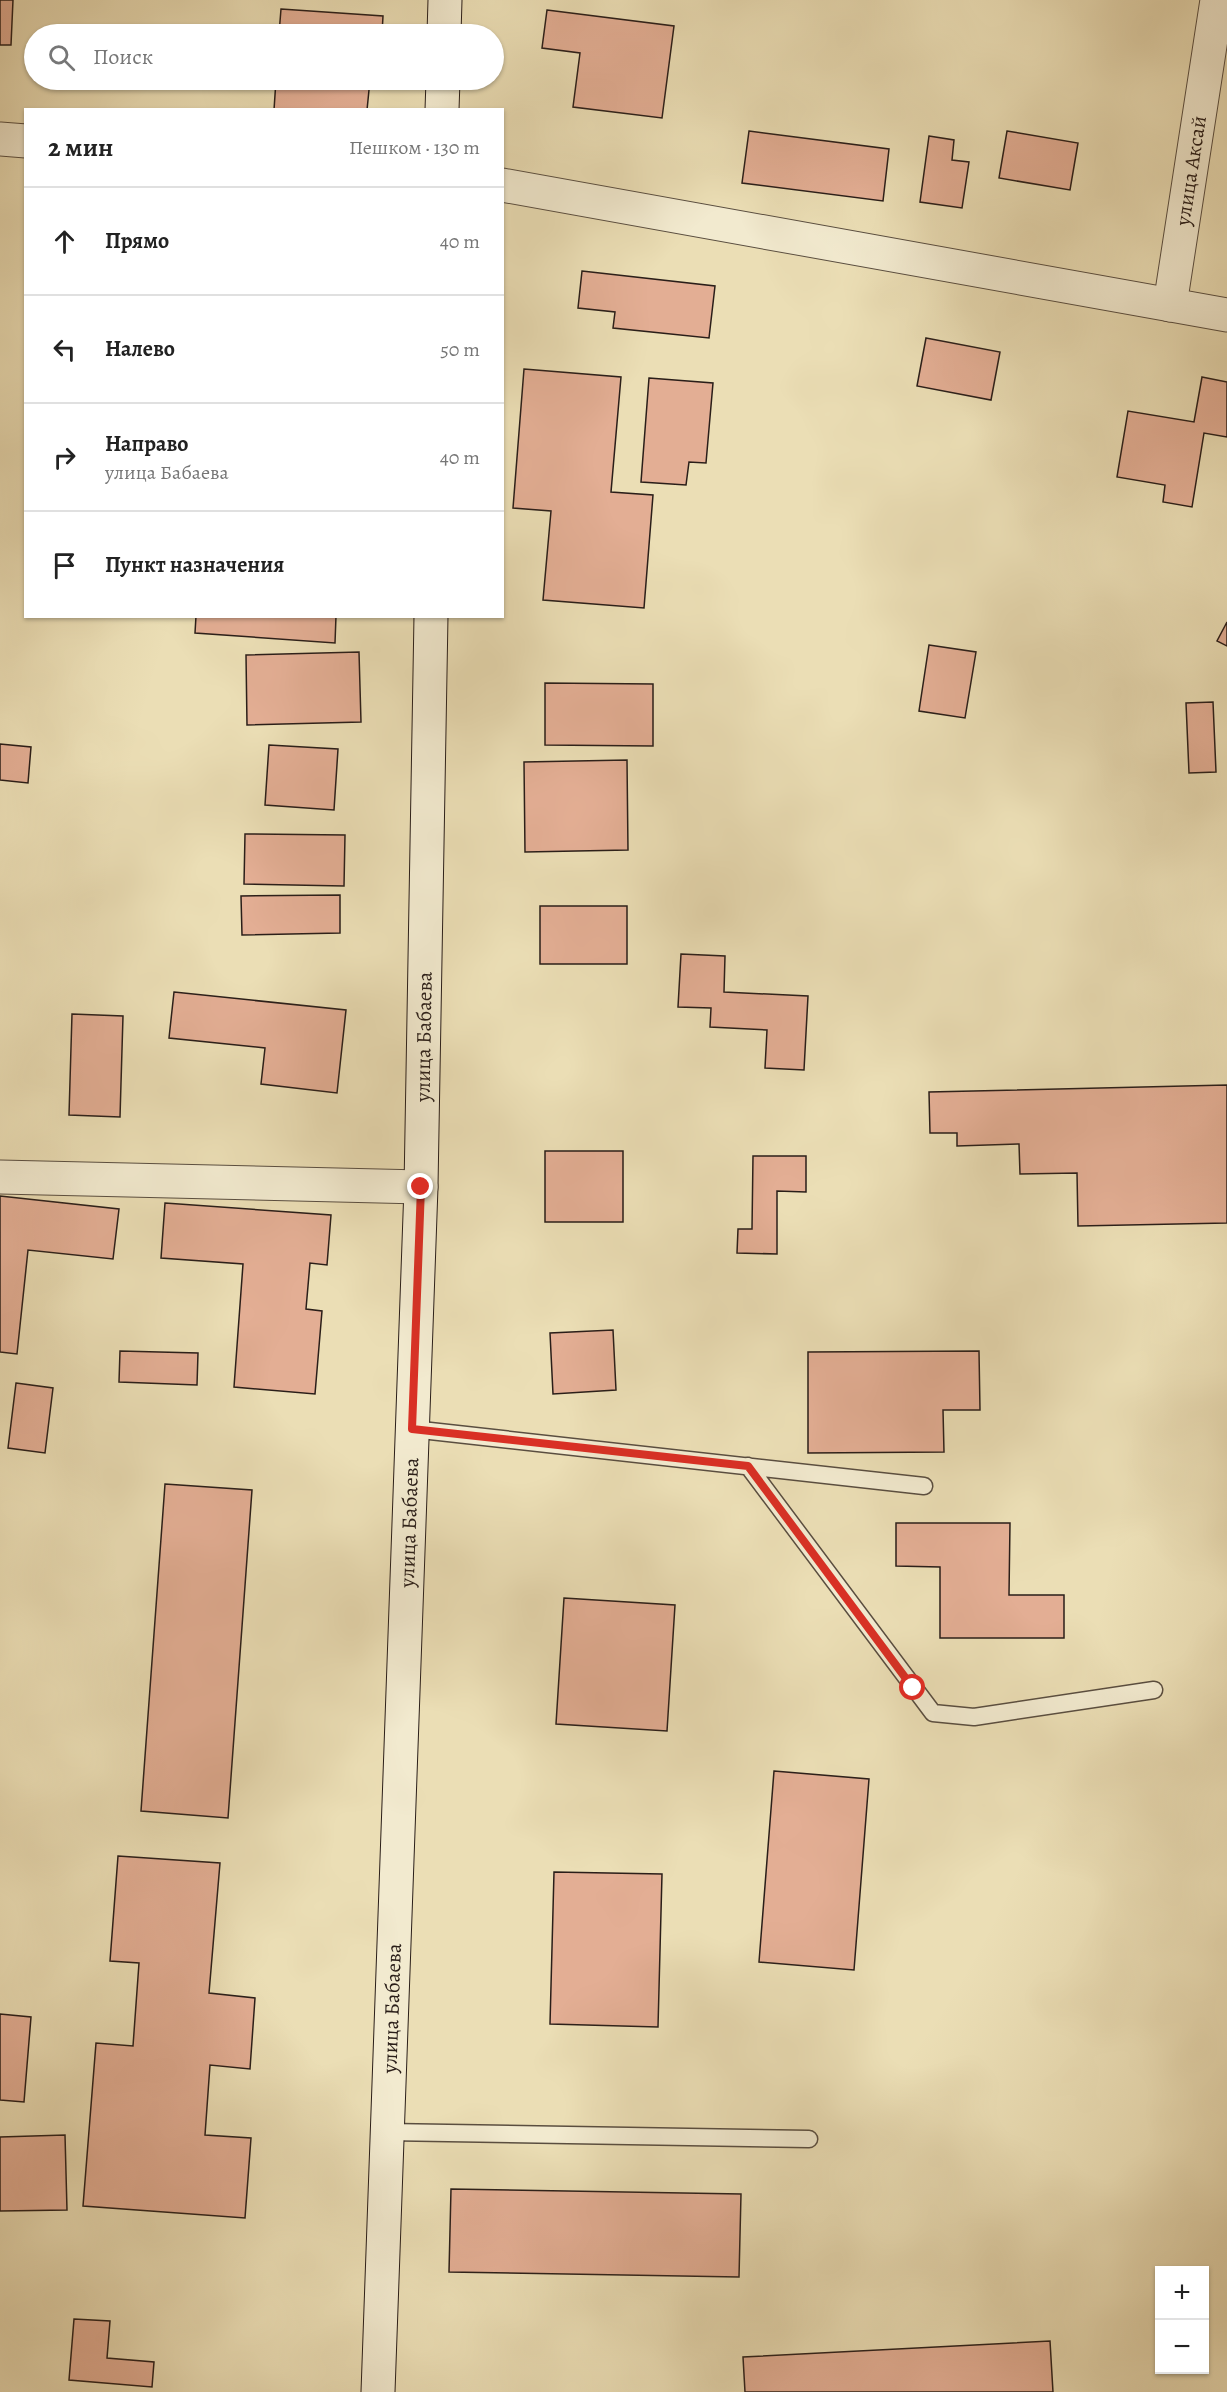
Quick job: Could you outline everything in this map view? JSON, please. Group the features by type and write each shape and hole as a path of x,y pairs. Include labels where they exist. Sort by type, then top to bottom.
{"street":[{"path":"444,24 445,0"},
{"name":"улица Аксай","path":"1170,305 1217,0"},
{"path":"442,108 443,90"},
{"path":"0,139 24,141"},
{"path":"504,185 1227,315"},
{"name":"улица Бабаева","path":"378,2392 421,1187 432,618"},
{"path":"0,1177 421,1187"}],"lane":[{"path":"412,1429 924,1486"},
{"path":"748,1466 933,1713 974,1717 1154,1690"},
{"path":"386,2132 809,2139"}],"building":[{"path":"0,0 13,0 11,45 0,45"},
{"path":"281,9 383,16 383,24 280,24"},
{"path":"547,10 674,26 662,118 573,107 580,53 542,48"},
{"path":"275,90 369,90 367,108 274,108"},
{"path":"749,131 889,149 883,201 742,183"},
{"path":"1007,131 1078,143 1070,190 999,178"},
{"path":"929,136 954,140 952,160 969,162 962,208 920,202"},
{"path":"582,271 715,286 709,338 613,328 615,312 578,308"},
{"path":"926,338 1000,352 991,400 917,386"},
{"path":"524,369 621,377 611,492 653,495 644,608 543,600 551,511 513,508"},
{"path":"1202,377 1227,382 1227,437 1204,433 1192,507 1163,502 1165,485 1117,477 1128,411 1194,422"},
{"path":"649,378 713,383 706,463 689,462 686,485 641,482"},
{"path":"196,618 336,618 335,643 195,633"},
{"path":"1227,622 1227,646 1217,641"},
{"path":"929,645 976,652 965,718 919,711"},
{"path":"359,652 361,722 247,725 246,655"},
{"path":"545,683 653,684 653,746 545,745"},
{"path":"1213,702 1216,772 1189,773 1186,703"},
{"path":"0,744 31,747 28,783 0,780"},
{"path":"269,745 338,749 334,810 265,805"},
{"path":"627,760 628,850 525,852 524,762"},
{"path":"245,834 345,835 344,886 244,884"},
{"path":"340,895 340,933 242,935 241,896"},
{"path":"540,906 627,906 627,964 540,964"},
{"path":"681,954 725,956 724,992 808,996 804,1070 765,1068 767,1030 710,1027 711,1008 678,1007"},
{"path":"174,992 346,1010 337,1093 261,1084 265,1048 169,1038"},
{"path":"72,1014 123,1016 120,1117 69,1115"},
{"path":"1227,1085 1227,1223 1078,1226 1077,1173 1020,1174 1019,1144 957,1146 957,1133 930,1133 929,1092"},
{"path":"545,1151 623,1151 623,1222 545,1222"},
{"path":"753,1156 806,1156 806,1192 777,1191 777,1254 737,1253 738,1229 752,1229"},
{"path":"0,1196 119,1209 113,1259 28,1250 17,1354 0,1352"},
{"path":"165,1203 331,1215 327,1265 310,1263 306,1309 322,1311 315,1394 234,1387 243,1264 161,1258"},
{"path":"613,1330 616,1390 553,1394 550,1333"},
{"path":"120,1351 198,1353 197,1385 119,1382"},
{"path":"979,1351 980,1410 943,1410 944,1452 808,1453 808,1352"},
{"path":"16,1383 53,1388 45,1453 8,1448"},
{"path":"165,1484 252,1490 228,1818 141,1811"},
{"path":"896,1523 1010,1523 1009,1595 1064,1595 1064,1638 940,1638 940,1567 896,1566"},
{"path":"564,1598 675,1605 667,1731 556,1724"},
{"path":"774,1771 869,1779 854,1970 759,1962"},
{"path":"118,1856 220,1863 209,1993 255,1998 250,2069 210,2065 205,2135 251,2138 245,2218 83,2206 96,2043 133,2046 139,1963 110,1961"},
{"path":"554,1872 662,1874 658,2027 550,2024"},
{"path":"0,2014 31,2017 24,2102 0,2100"},
{"path":"65,2135 67,2210 0,2211 0,2137"},
{"path":"451,2189 741,2194 739,2277 449,2272"},
{"path":"74,2319 110,2321 107,2358 154,2362 152,2387 69,2380"},
{"path":"1050,2341 1053,2392 745,2392 743,2357"}],"route":[{"path":"421,1187 412,1429 748,1466 913,1688"}]}
